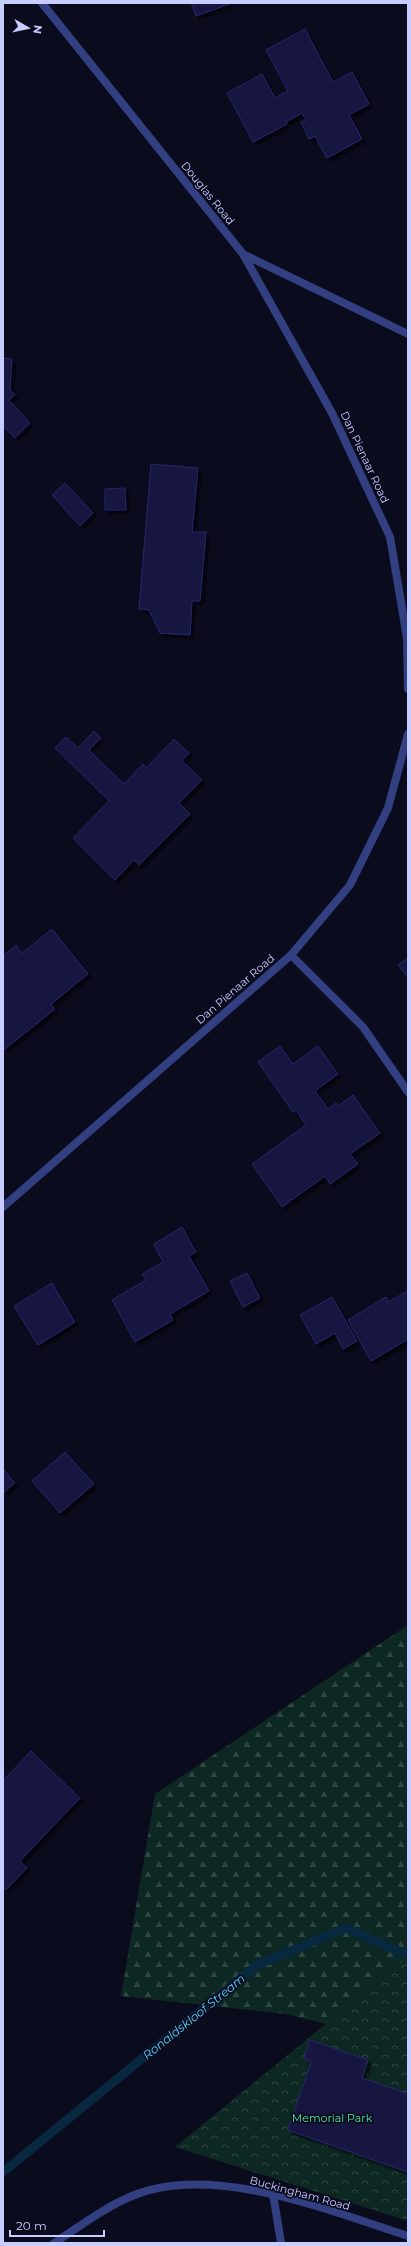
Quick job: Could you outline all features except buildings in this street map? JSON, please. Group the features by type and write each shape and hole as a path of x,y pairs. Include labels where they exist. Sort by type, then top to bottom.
{"street":[{"name":"Douglas Road","path":"42,3 243,254 408,334"},
{"name":"Dan Pienaar Road","path":"243,254 332,413 390,537 407,638 408,689"},
{"name":"Dan Pienaar Road","path":"3,1207 291,955 350,885 388,808 408,734"},
{"path":"291,955 363,1027 408,1092"},
{"name":"Buckingham Road","path":"54,2243 132,2196 162,2186 196,2183 234,2186 273,2194 408,2236"},
{"path":"273,2194 281,2243"}],"green space":[{"path":"408,1625 408,2044 285,2014 121,1996 155,1794"},
{"name":"Memorial Park","path":"408,1957 408,2221 175,2147"}],"waterway":[{"name":"Ronaldskloof Stream","path":"3,2172 257,1965 346,1928 408,1955"}]}
